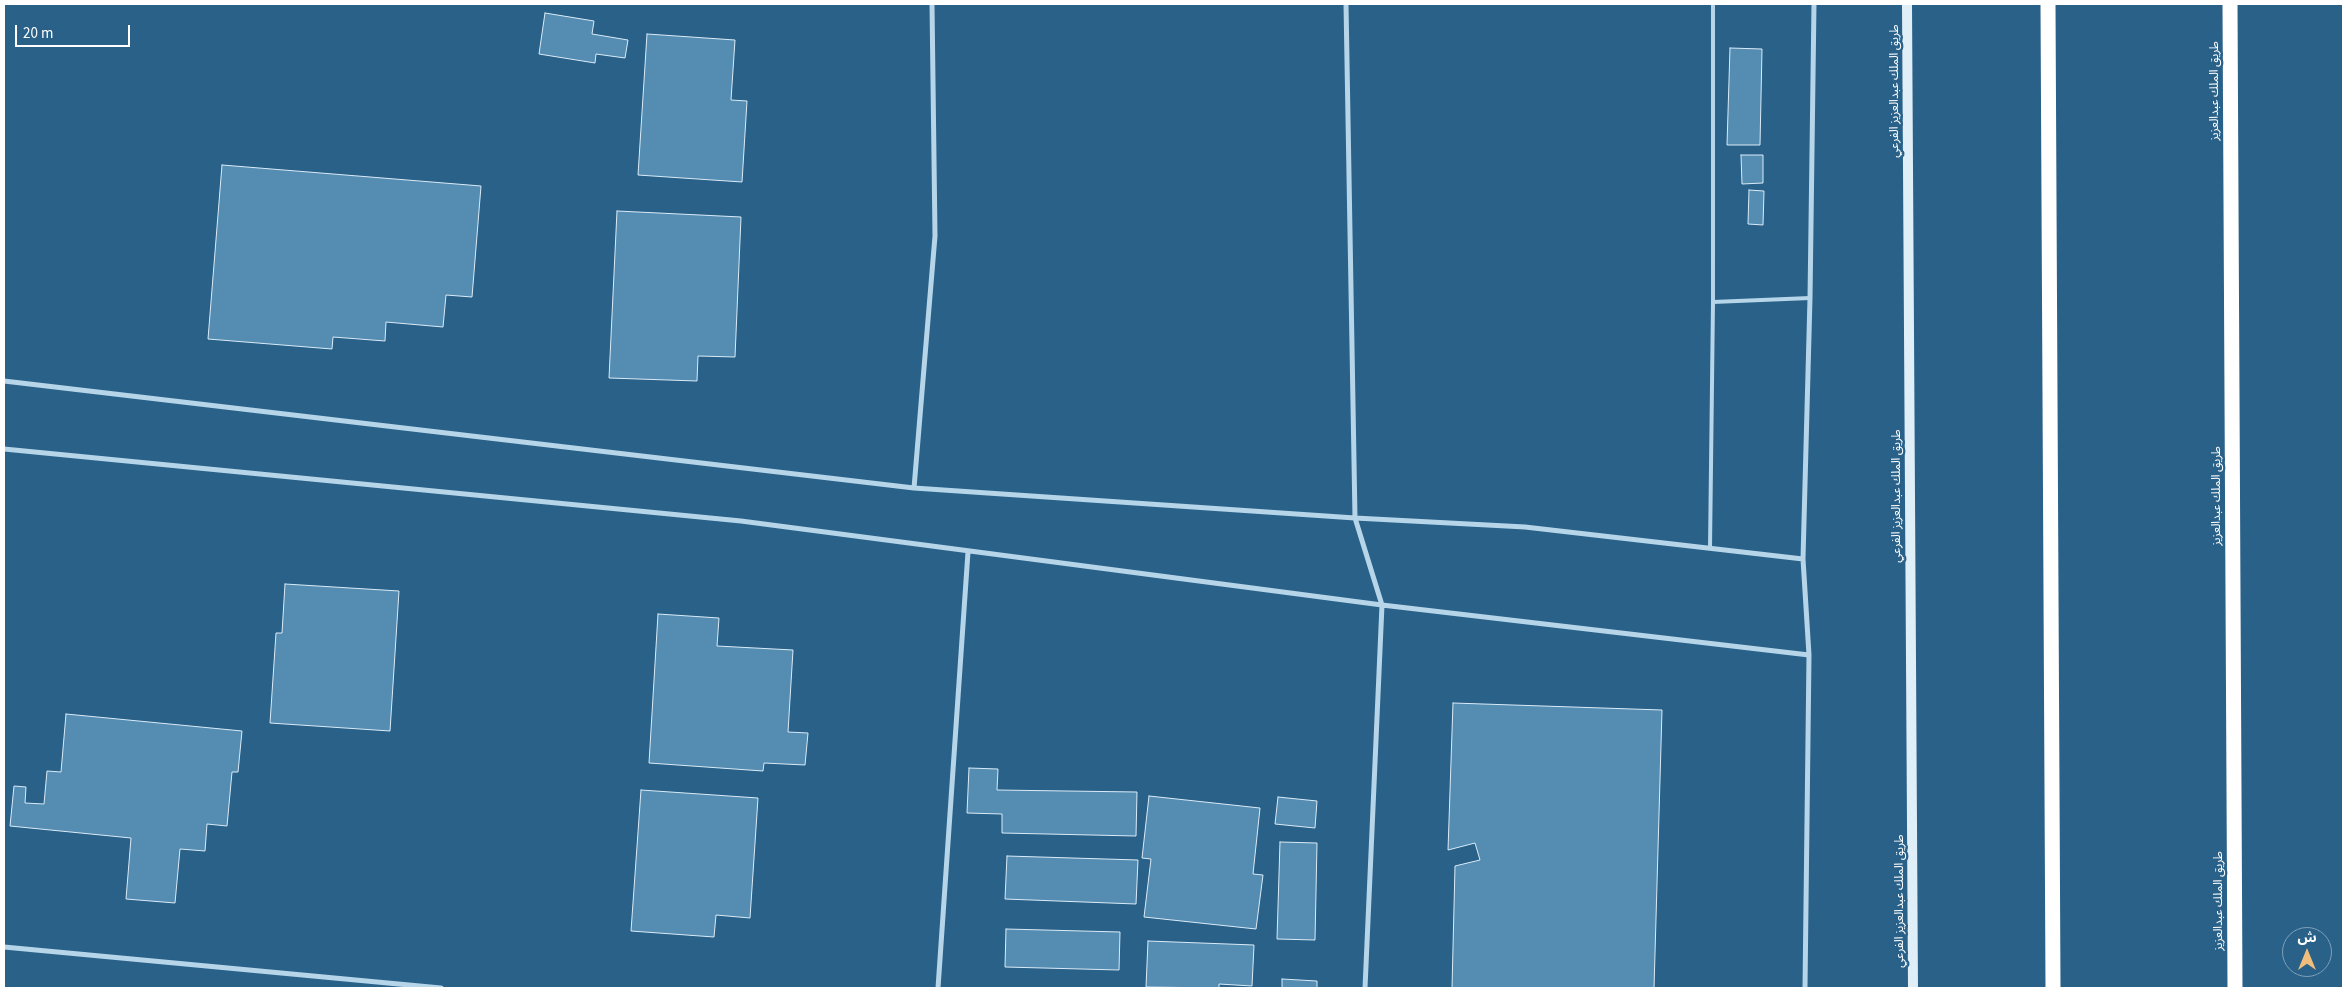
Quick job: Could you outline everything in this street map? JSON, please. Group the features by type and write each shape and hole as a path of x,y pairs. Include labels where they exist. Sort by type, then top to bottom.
{"highway":[{"path":"2048,4 2053,988"},
{"name":"طريق الملك عبدالعزيز","path":"2230,4 2235,988"}],"main road":[{"name":"طريق الملك عبدالعزيز الفرعي","path":"1907,4 1913,988"}],"street":[{"path":"914,488 935,236 932,4"},
{"path":"1346,4 1356,518 1382,605 1365,988"},
{"path":"1805,988 1809,655 1804,559 1814,4"},
{"path":"4,381 914,488 1356,518 1525,527 1804,559"},
{"path":"4,449 742,521 1382,605 1809,655"},
{"path":"938,988 968,552"},
{"path":"4,946 441,988"}],"lane":[{"path":"1710,548 1713,302 1712,4"},
{"path":"1713,302 1810,298"}],"building":[{"path":"545,13 594,21 592,34 628,40 625,58 596,54 595,63 539,54"},
{"path":"647,34 735,40 731,100 747,101 742,182 638,175"},
{"path":"1730,48 1762,49 1760,145 1727,145"},
{"path":"1741,155 1763,155 1763,183 1742,184"},
{"path":"222,165 481,186 472,297 446,295 443,327 386,322 385,341 333,337 332,349 208,339"},
{"path":"1749,190 1764,191 1763,225 1748,224"},
{"path":"617,211 741,217 735,357 698,356 697,381 609,378"},
{"path":"285,584 399,591 390,731 270,723 276,633 282,633"},
{"path":"658,614 719,618 717,646 793,650 788,732 808,733 805,765 764,763 763,771 649,763"},
{"path":"1453,703 1662,710 1654,988 1452,988 1455,866 1480,860 1475,843 1448,850"},
{"path":"66,714 242,731 238,772 232,772 227,826 207,824 205,851 180,849 175,903 126,899 131,838 10,826 14,786 26,787 25,803 44,804 47,771 61,772"},
{"path":"969,768 998,769 997,790 1137,792 1136,836 1002,833 1002,814 967,813"},
{"path":"641,790 758,798 750,918 716,915 714,937 631,931"},
{"path":"1149,796 1260,808 1253,874 1263,875 1256,929 1144,917 1151,859 1142,858"},
{"path":"1278,797 1317,801 1315,828 1275,824"},
{"path":"1280,842 1317,843 1315,940 1277,939"},
{"path":"1007,856 1138,860 1136,904 1005,899"},
{"path":"1006,929 1120,932 1119,970 1005,967"},
{"path":"1148,941 1254,945 1252,986 1219,984 1219,988 1146,987"},
{"path":"1282,979 1317,981 1317,988 1282,988"}]}
